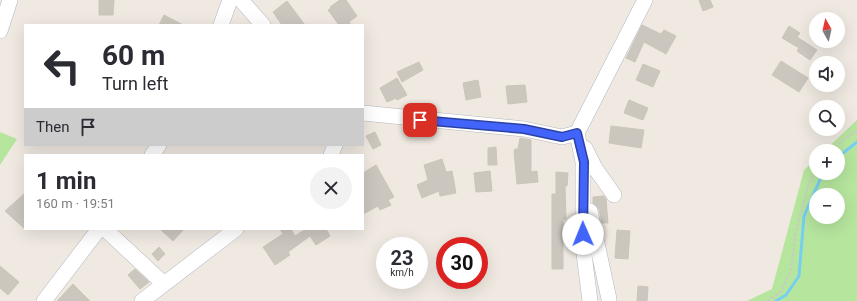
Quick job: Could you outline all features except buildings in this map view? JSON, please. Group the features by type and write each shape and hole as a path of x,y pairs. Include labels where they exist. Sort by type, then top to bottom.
{"street":[{"path":"0,31 10,0"},
{"path":"221,24 230,0"},
{"path":"241,0 262,24"},
{"path":"590,301 583,246 584,162 577,133 645,0"},
{"path":"364,113 524,129 562,137 577,133"},
{"path":"577,133 595,168 614,195"},
{"path":"583,181 609,299"},
{"path":"44,301 98,230"},
{"path":"106,230 164,284"},
{"path":"142,301 235,230"}],"path":[{"path":"839,144 857,131"},
{"path":"767,301 780,293 791,271 796,231 811,180"}],"green space":[{"path":"857,120 857,301 747,301 772,289 804,170 809,165 809,180 845,180 845,144 831,144 840,136 845,136 845,131"},
{"path":"0,132 17,139 0,165"}],"waterway":[{"path":"845,151 857,142"},
{"path":"776,301 786,295 799,276 804,216 820,180"}],"route":[{"path":"420,120 524,129 562,137 577,133 584,162 582,197 583,234"}]}
